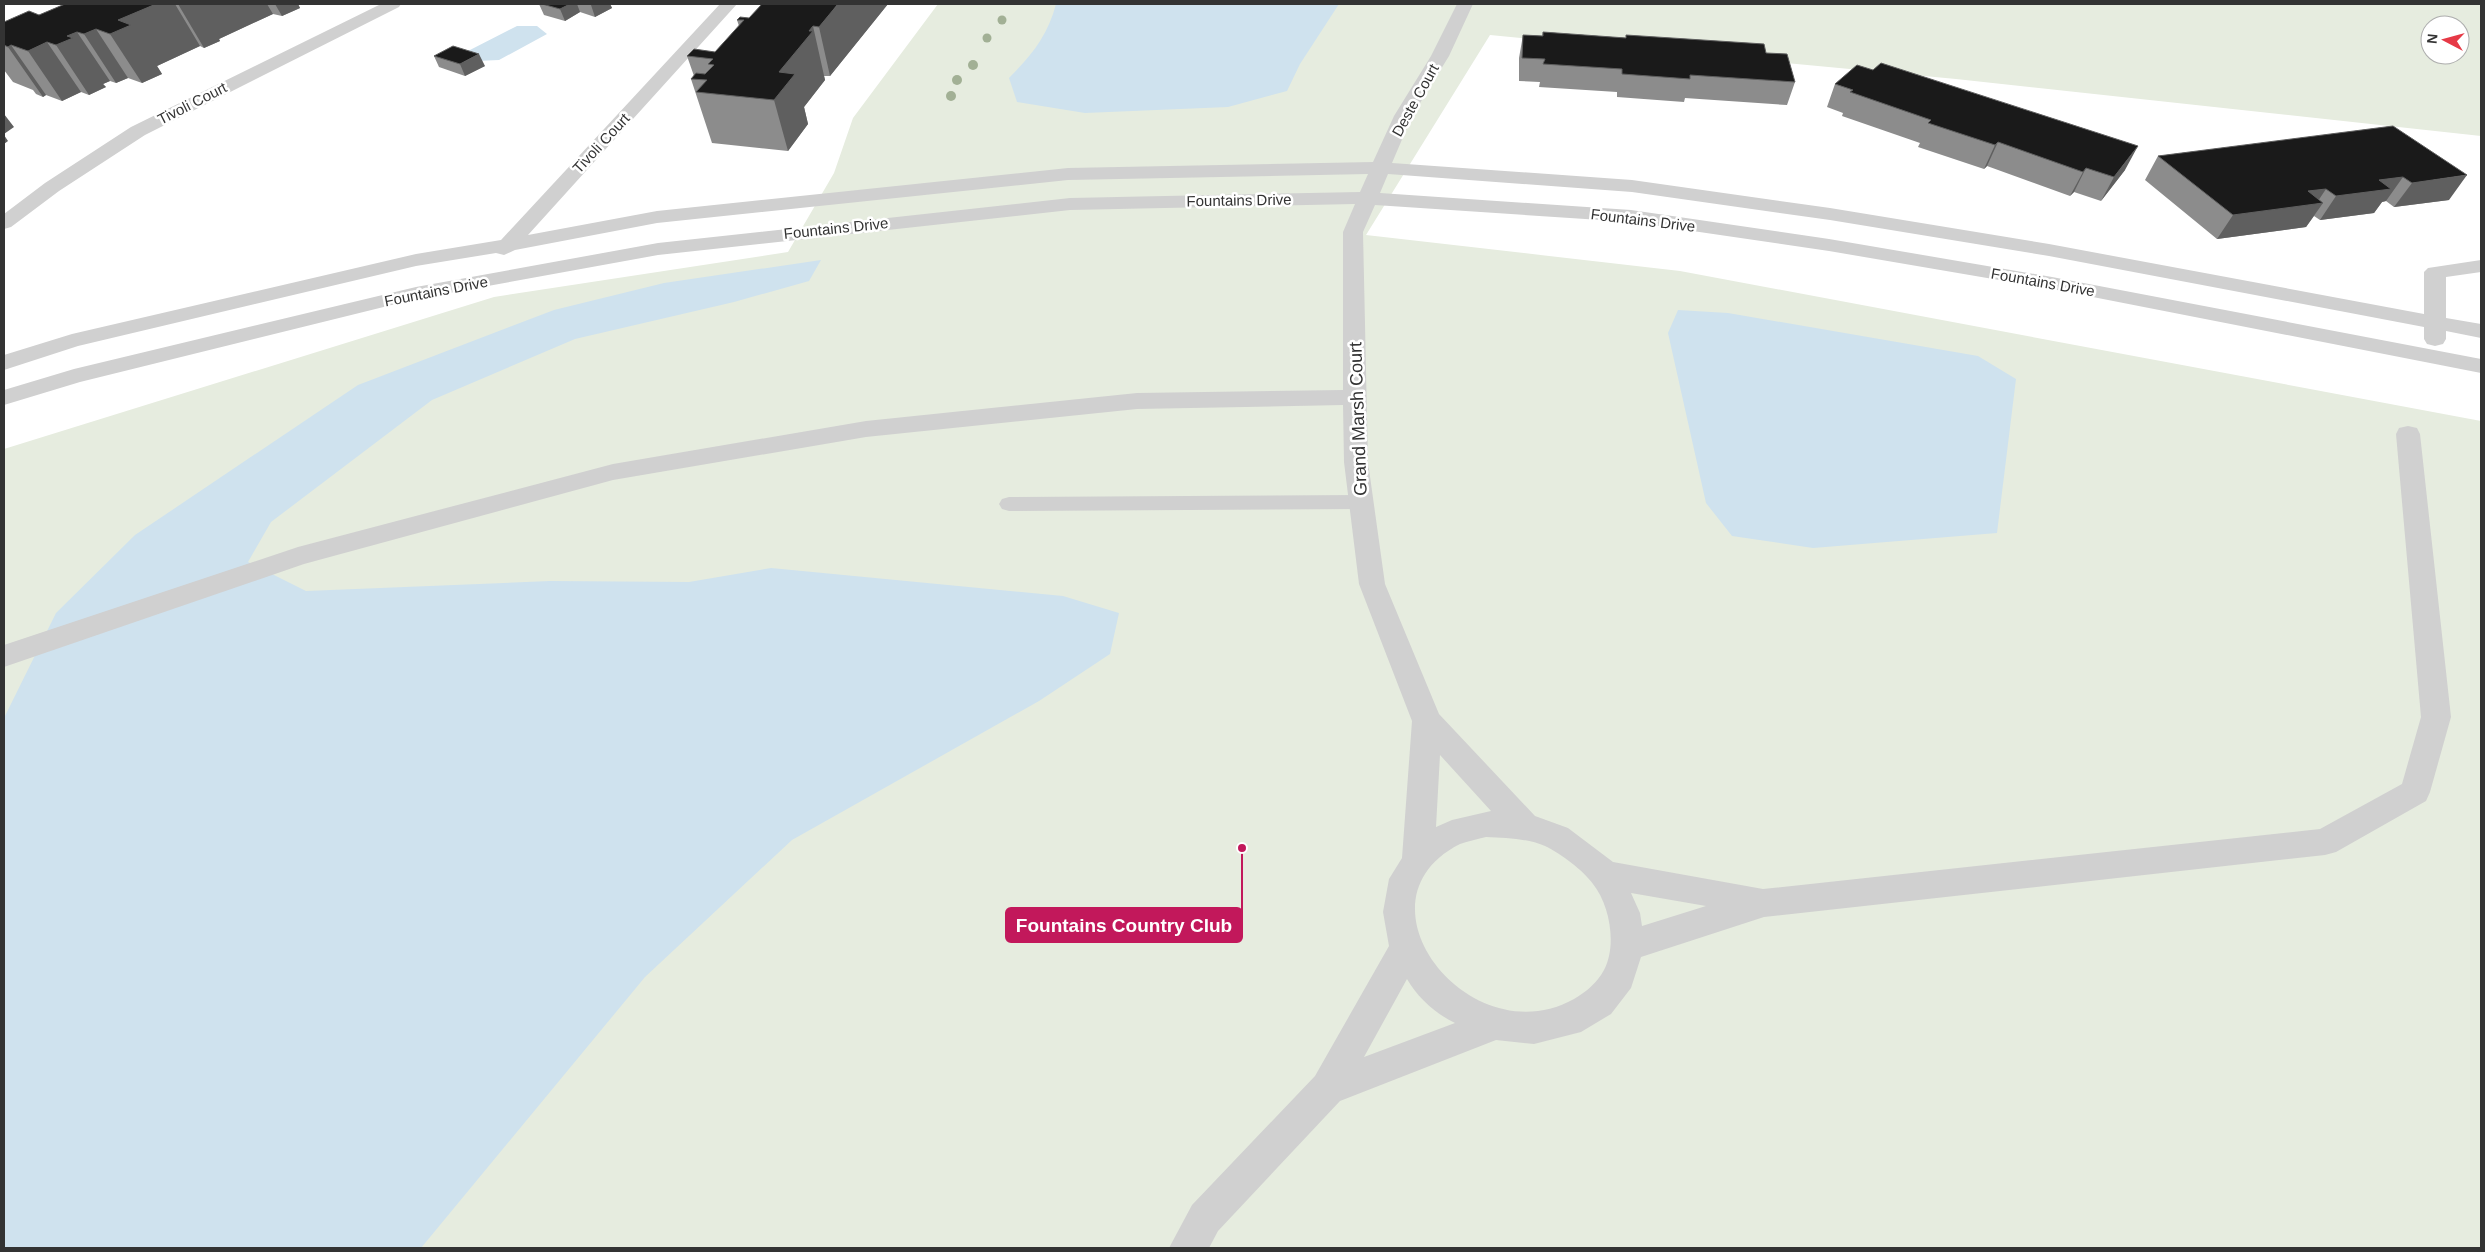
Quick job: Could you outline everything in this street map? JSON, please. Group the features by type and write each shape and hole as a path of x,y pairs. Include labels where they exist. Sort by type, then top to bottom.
{"street":[{"name":"Tivoli Court","path":"4,223 52,187 138,131 393,4"},
{"name":"Tivoli Court","path":"472,283 729,4"},
{"name":"Deste Court","path":"1366,198 1404,116 1440,56 1465,4"},
{"name":"Fountains Drive","path":"4,363 72,341 416,260 657,217 1068,174 1379,168 1632,186 1802,210 2049,250 2481,331"},
{"name":"Fountains Drive","path":"4,398 74,376 416,293 658,249 1070,204 1366,198 1631,216 1829,245 2052,283 2481,366"},
{"name":"Grand Marsh Court","path":"1366,198 1353,232 1356,462 1372,584 1427,721 1524,826"},
{"path":"2435,356 2435,272 2481,266"},
{"path":"4,656 298,556 613,472 866,429 1137,401 1356,397"},
{"path":"1627,946 1764,902 2325,842 2415,792 2436,717 2408,434"},
{"name":"Grand Marsh Court","path":"1418,861 1427,721"},
{"path":"1486,824 1524,826 1557,837 1586,856 1605,874 1624,913 1627,946 1620,977 1599,1004 1570,1020 1534,1028 1496,1024 1457,1007 1426,981 1406,948 1399,912 1405,879 1425,852 1452,833 1486,824"},
{"path":"1605,874 1764,902"},
{"path":"1188,1248 1205,1218 1328,1088 1406,948"},
{"path":"1328,1088 1496,1024"}],"lane":[{"path":"1009,504 1361,502"}],"shaded area":[{"path":"938,4 2481,4 2481,136 1956,79 1490,35 1366,235 1680,271 2481,421 2481,1248 4,1248 4,449 494,297 788,252 834,173 853,118"}],"water":[{"path":"1056,4 1339,4 1300,64 1287,91 1228,107 1085,113 1017,102 1009,78 1025,61 1044,35"},
{"path":"517,26 537,26 547,34 499,60 477,61 468,51"},
{"path":"821,260 809,281 734,302 575,339 432,400 271,522 248,562 306,591 550,581 689,582 771,568 1063,596 1119,613 1110,654 1039,701 792,840 645,977 421,1248 4,1248 4,718 56,613 135,535 358,385 554,310 664,283"},
{"path":"1678,310 1728,313 1978,356 2016,379 1997,533 1813,548 1732,536 1706,503 1668,333"}],"building":[{"path":"65,4 156,4 118,20 131,25 110,34 96,29 84,34 77,32 67,36 73,38 56,45 47,42 28,51 11,45 8,47 4,45 4,22 29,11 39,15"},
{"path":"542,4 570,4 560,9"},
{"path":"762,4 838,4 819,27 813,26 809,31 813,31 779,72 795,74 774,100 696,92 707,80 691,79 696,73 705,74 714,65 708,64 713,59 687,56 694,49 715,52 744,20 737,20 740,17 749,18"},
{"path":"1543,32 1626,38 1626,35 1764,44 1766,53 1787,54 1795,82 1690,75 1690,79 1622,74 1622,69 1543,64 1545,59 1522,58 1523,35 1543,36"},
{"path":"453,46 479,54 460,64 434,56"},
{"path":"1881,63 2138,146 2114,177 2086,168 2083,172 1998,142 1995,145 1928,123 1931,120 1850,92 1853,90 1835,84 1857,65 1873,70"},
{"path":"2393,126 2467,175 2412,183 2403,177 2379,180 2391,189 2336,196 2326,189 2308,191 2323,203 2233,215 2158,156"}],"place":[{"name":"Fountains Country Club","path":"1242,848"}]}
